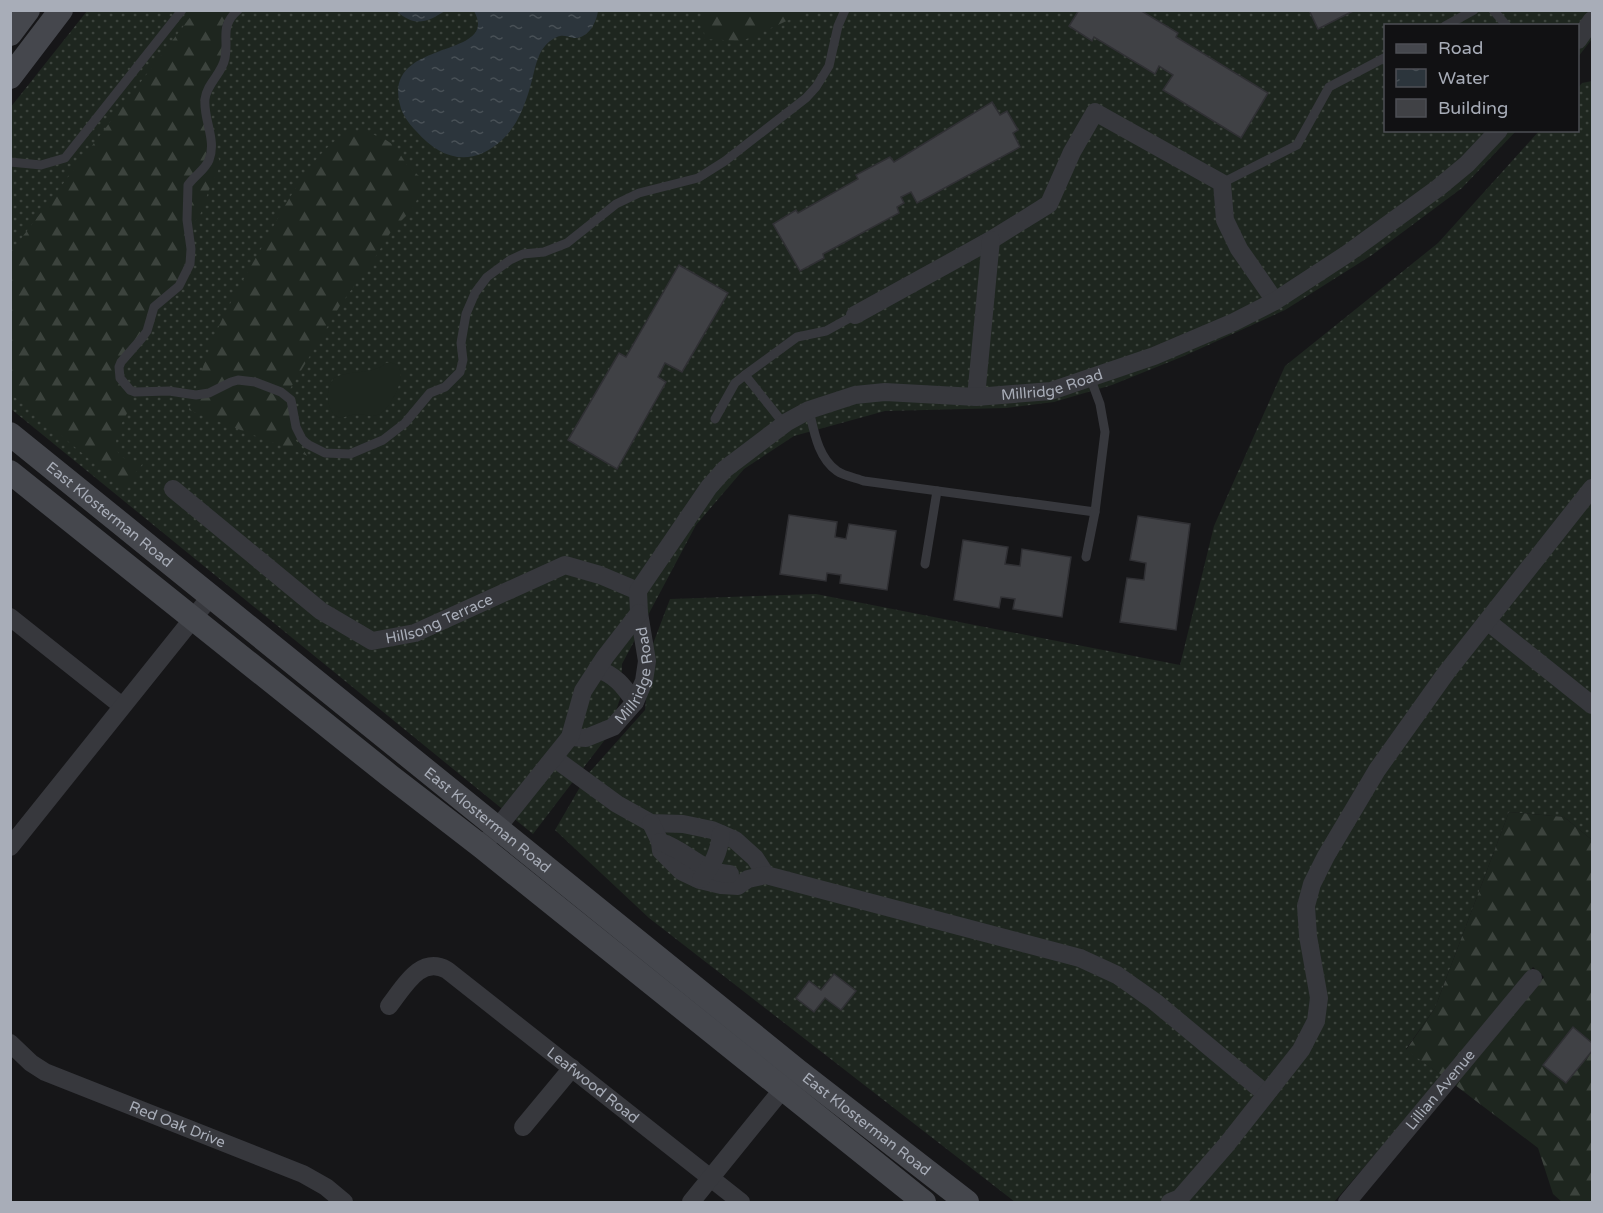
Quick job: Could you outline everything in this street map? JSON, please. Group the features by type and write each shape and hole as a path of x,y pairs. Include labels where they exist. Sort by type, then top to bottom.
{"main road":[{"path":"10,34 28,10"},
{"path":"10,77 62,10"},
{"name":"East Klosterman Road","path":"10,434 798,1071 967,1203"},
{"name":"East Klosterman Road","path":"10,472 482,847 924,1203"}],"street":[{"path":"1579,39 1593,20"},
{"path":"855,315 991,240 1049,204 1072,152 1095,112 1222,183 1225,220 1239,249 1275,301"},
{"name":"Millridge Road","path":"570,737 586,738 613,727 635,702 644,681 647,661 639,613 638,591 709,487 725,469 784,424 809,410 855,395 885,392 976,398 1051,391 1154,356 1275,301 1347,254 1438,188 1467,164 1497,132"},
{"path":"976,398 991,240"},
{"path":"1170,1203 1180,1198 1266,1094 1301,1050 1316,1021 1319,998 1308,936 1306,906 1312,884 1326,856 1377,770 1446,673 1593,488"},
{"name":"Hillsong Terrace","path":"173,489 321,611 372,642 415,633 565,565 600,575 638,591"},
{"path":"10,847 211,596"},
{"name":"Millridge Road","path":"482,847 570,737 584,691 597,669 639,613"},
{"path":"10,617 122,706"},
{"path":"1487,621 1593,705"},
{"path":"597,669 609,673 621,682 635,702"},
{"path":"555,758 616,804 651,823 683,824 712,830 735,840 755,858 757,877"},
{"path":"651,823 660,842 661,851 681,871 704,875 721,885 738,886 757,877 1080,958 1117,975 1154,1001 1266,1094"},
{"path":"704,875 715,860 720,847 721,834"},
{"name":"Leafwood Road","path":"389,1006 423,968 435,964 447,970 741,1203"},
{"name":"Lillian Avenue","path":"1347,1203 1533,978"},
{"name":"Red Oak Drive","path":"10,1043 31,1063 45,1072 303,1174 327,1186 344,1203"},
{"path":"523,1127 572,1068"},
{"path":"691,1203 798,1071"}],"lane":[{"path":"10,162 41,165 65,158 182,10"},
{"path":"238,10 231,17 225,32 226,50 223,67 205,98 211,143 209,158 206,166 188,185 187,220 192,249 190,264 179,286 154,307 147,331 121,362 119,372 123,382 135,392 169,391 196,395 206,394 238,380 269,387 291,400 296,427 307,444 325,453 342,454 358,452 383,440 405,423 430,393 453,381 460,372 463,360 462,336 466,314 475,293 496,269 523,254 544,252 567,243 615,204 639,193 682,183 712,170 806,98 820,82 829,66 838,26 845,10"},
{"path":"1449,24 1474,10"},
{"path":"1493,10 1505,24"},
{"path":"1222,183 1297,145 1329,87 1384,58"},
{"path":"714,419 735,383 745,375 797,337 826,331 855,315"},
{"path":"745,375 784,424"},
{"path":"1086,557 1095,512 1105,432 1100,404 1090,377"},
{"path":"809,410 818,445 829,464 838,472 864,481 1095,512"},
{"path":"925,564 937,491"}],"green space":[{"path":"701,10 802,11 800,15 742,41 705,39"},
{"path":"87,11 1592,11 1592,39 1579,56 1579,24 1384,24 1384,132 1515,132 1462,188 1372,255 1285,310 1184,356 1112,385 1054,402 1006,408 885,411 794,436 744,469 696,525 622,664 621,696 607,737 533,834 11,409 10,108"},
{"path":"195,11 232,11 223,23 220,64 204,88 214,150 219,159 218,171 199,218 192,223 186,261 178,282 150,306 143,329 131,347 118,381 132,404 118,432 117,449 129,460 143,463 124,488 11,394 10,253"},
{"path":"1592,81 1592,840 1564,817 1509,812 1435,1008 1406,1049 1443,1076 1334,1202 1015,1202 649,918 555,830 587,775 645,710 651,649 670,599 816,594 1180,665 1214,526 1285,366 1438,243 1538,132 1579,132 1579,87 1582,83"},
{"path":"349,132 370,133 395,146 407,165 419,176 421,183 418,198 411,211 392,230 341,304 287,394 294,438 308,456 189,410 219,325 289,200 310,167 323,152 335,140"},
{"path":"386,363 395,364 400,369 401,376 396,393 386,409 375,416 356,414 340,418 335,415 328,400 329,388 334,378 374,370"},
{"path":"1509,812 1564,817 1592,840 1592,1202 1562,1202 1553,1194 1538,1148 1455,1085 1544,977 1533,967 1443,1076 1406,1050 1435,1008"}],"water":[{"path":"396,11 445,11 421,22 409,19"},
{"path":"474,11 598,11 593,26 583,36 558,37 546,44 537,62 525,104 508,134 490,149 479,154 457,157 436,149 411,125 400,105 399,83 408,69 423,58 471,37 478,26"}],"building":[{"path":"1079,10 1140,10 1178,33 1176,37 1268,93 1241,138 1163,90 1173,75 1159,66 1155,74 1094,37 1092,41 1069,26"},
{"path":"1309,10 1355,10 1318,29"},
{"path":"992,102 1000,115 1007,111 1018,130 1013,133 1020,147 917,203 911,192 901,197 904,203 897,207 899,213 823,254 824,258 800,271 773,224 796,210 798,213 858,179 856,175 890,157 894,162"},
{"path":"679,265 728,293 682,372 665,363 658,377 666,382 617,469 568,440 619,353 626,357"},
{"path":"789,515 837,522 835,537 846,539 849,524 896,531 887,590 840,583 841,575 827,573 826,581 780,574"},
{"path":"1138,516 1190,524 1176,630 1120,622 1127,578 1144,580 1146,563 1130,560"},
{"path":"963,540 1008,547 1005,564 1020,566 1022,549 1071,557 1062,617 1013,609 1015,599 1001,597 999,608 954,600"},
{"path":"834,974 856,991 841,1010 825,998 814,1012 796,998 809,981 821,990"},
{"path":"1573,1027 1592,1043 1592,1051 1566,1083 1543,1065"}]}
